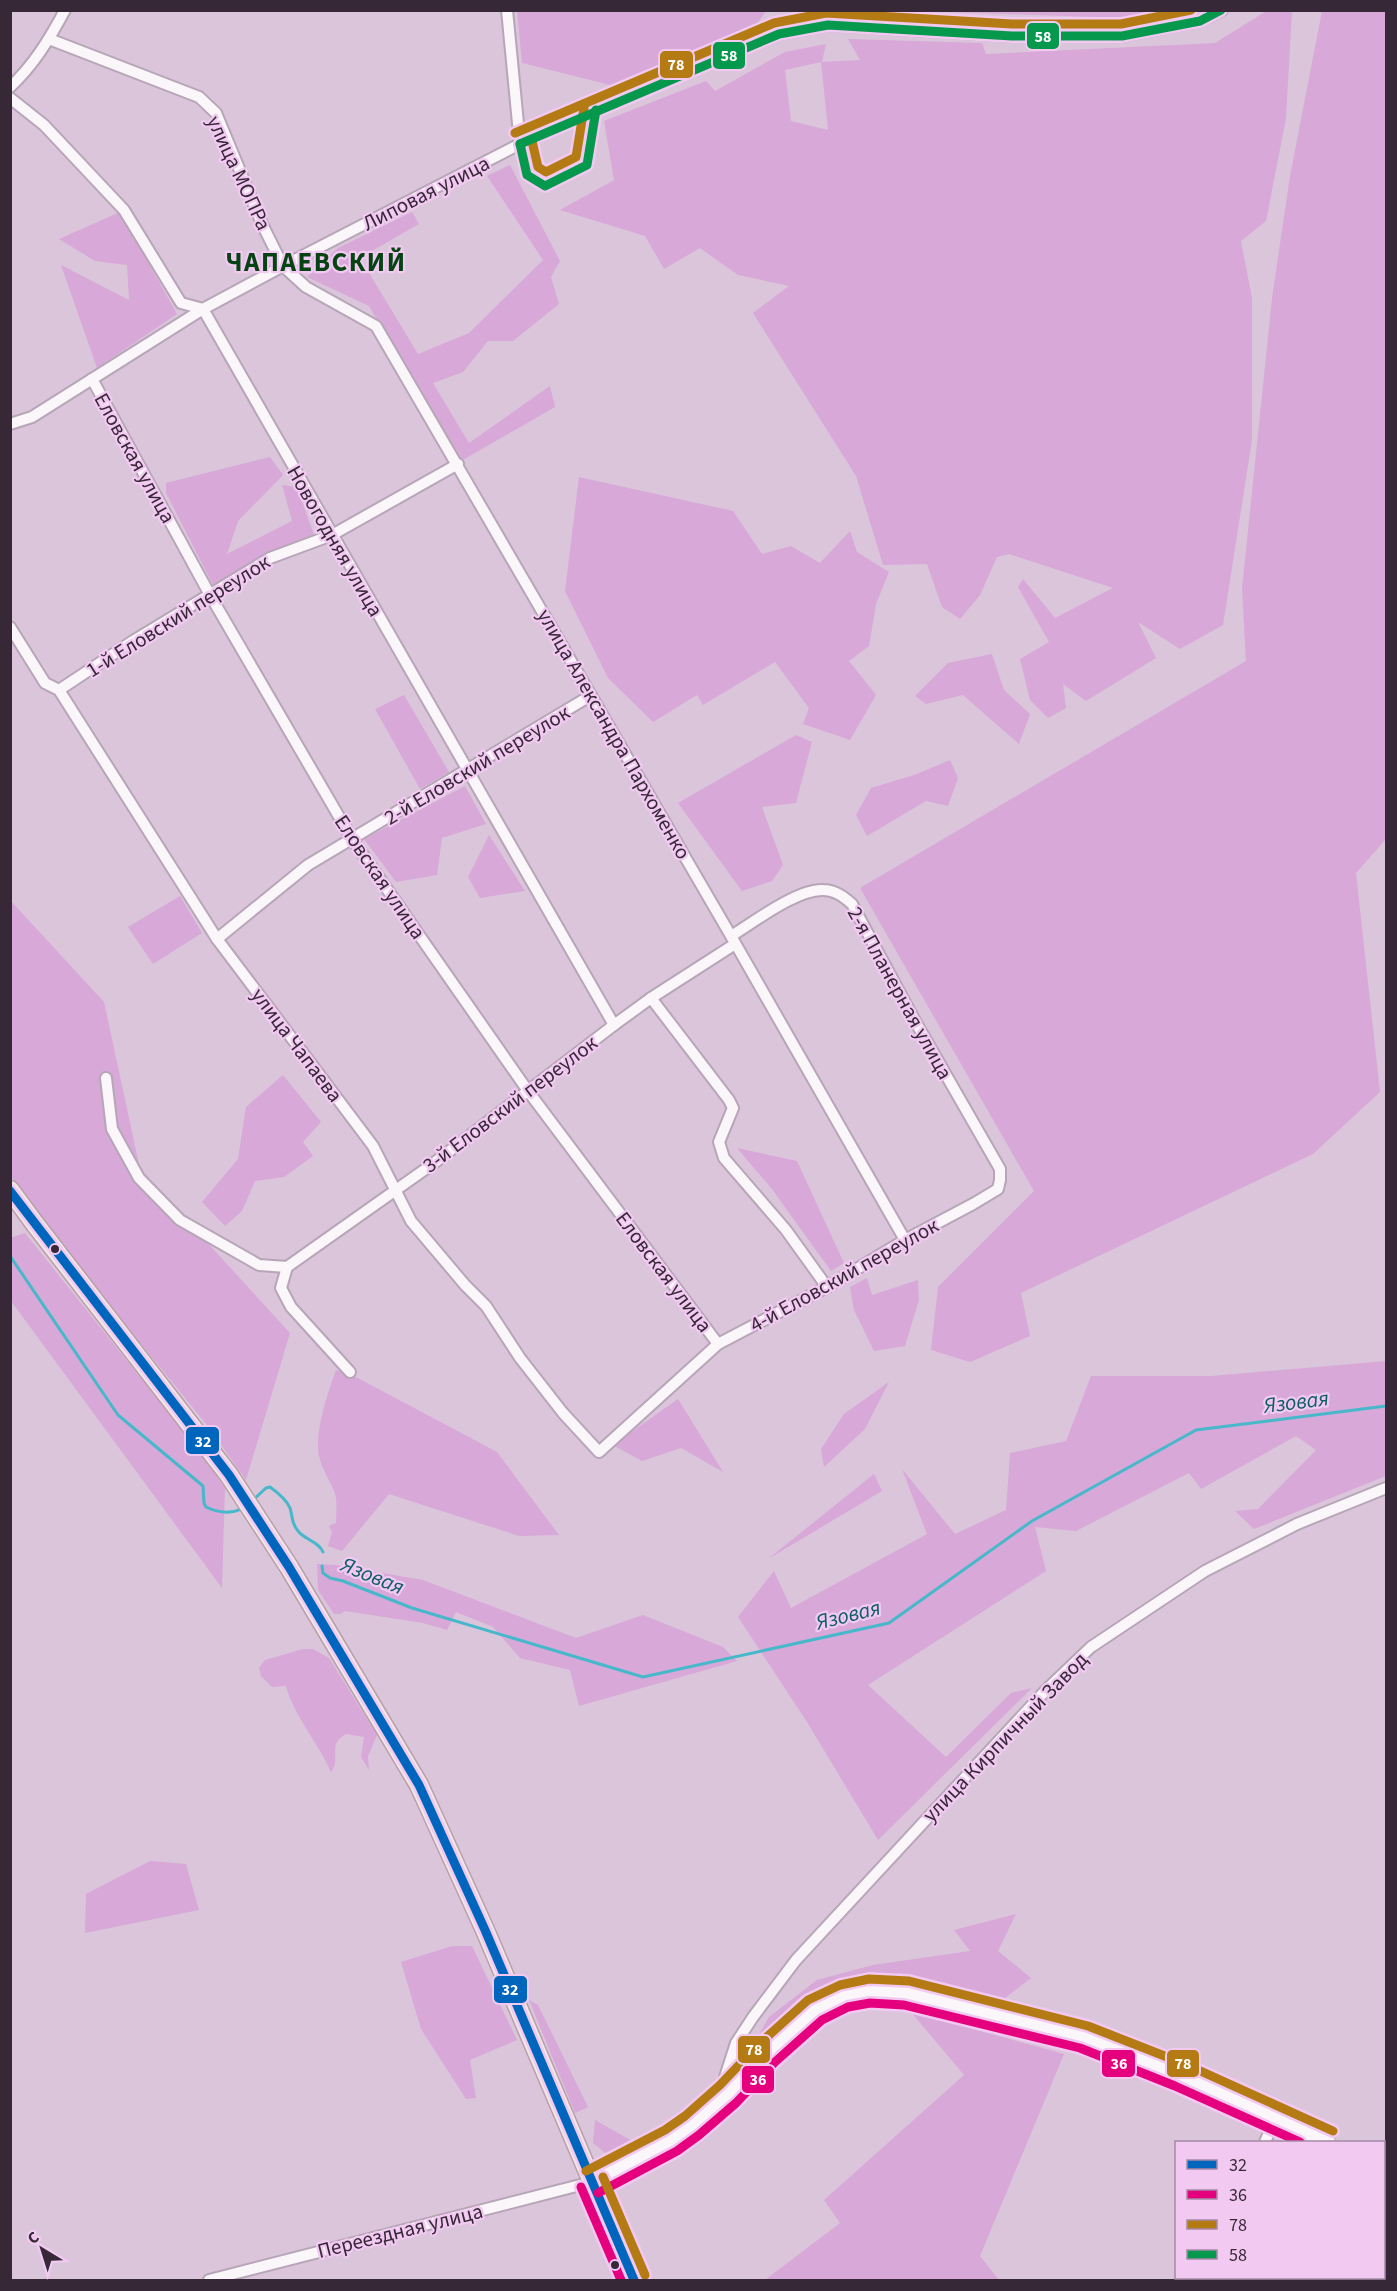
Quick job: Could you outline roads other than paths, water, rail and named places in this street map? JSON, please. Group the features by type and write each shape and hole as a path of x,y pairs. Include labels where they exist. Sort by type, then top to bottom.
{"main road":[{"path":"10,1190 229,1475 266,1530 419,1785 485,1930 634,2280"}],"street":[{"path":"10,87 23,75 50,39 65,10"},
{"path":"507,10 520,144"},
{"name":"Липовая улица","path":"10,424 32,417 203,309 520,144 779,34 828,25 1012,36 1122,36 1200,21 1222,10"},
{"name":"улица МОПРа","path":"50,39 199,97 216,113 262,224 283,266"},
{"path":"10,98 44,124 124,210 181,303 203,309"},
{"name":"улица Александра Пархоменко","path":"283,266 306,287 376,326 458,464 905,1240"},
{"name":"Новогодняя улица","path":"203,309 614,1025"},
{"name":"Еловская улица","path":"92,379 210,595 352,839 528,1090 718,1344"},
{"name":"1-й Еловский переулок","path":"59,690 270,558 332,535 458,464"},
{"name":"улица Чапаева","path":"10,627 45,683 59,690 217,939 373,1146 397,1189 411,1221 465,1285 486,1306 520,1358 599,1452"},
{"name":"2-й Еловский переулок","path":"217,939 308,865 590,696"},
{"name":"2-я Планерная улица","path":"733,940 780,905 810,891 825,890 838,893 852,904 915,1021 1000,1169"},
{"name":"3-й Еловский переулок","path":"287,1267 397,1189 614,1025 733,940"},
{"path":"651,998 733,1108 719,1142 724,1158 786,1230 827,1287"},
{"path":"106,1078 112,1129 140,1178 180,1220 259,1265 287,1267 281,1288 291,1306 350,1372"},
{"name":"4-й Еловский переулок","path":"599,1452 718,1344 827,1287 905,1240 998,1189 1000,1169"},
{"name":"улица Кирпичный Завод","path":"728,2094 725,2077 736,2043 796,1960 1039,1698 1091,1647 1221,1562 1297,1524 1386,1488"},
{"path":"592,2182 671,2140 728,2094 767,2053 815,2010 844,1996 869,1991 906,1994 1084,2037 1180,2075 1327,2141"},
{"path":"1265,2141 1275,2119"},
{"name":"Переездная улица","path":"208,2280 592,2182"}],"waterway":[{"name":"Язовая","path":"10,1256 118,1415 203,1486 206,1507 224,1512 234,1512 242,1508"},
{"name":"Язовая","path":"322,1566 323,1573 330,1578 412,1608 643,1677 889,1623 1032,1521 1196,1430 1386,1406"},
{"name":"Язовая","path":"252,1501 270,1487 289,1505 293,1523 298,1531 318,1545 323,1552"}],"district":[{"name":"ЧАПАЕВСКИЙ","path":"316,262"}]}
